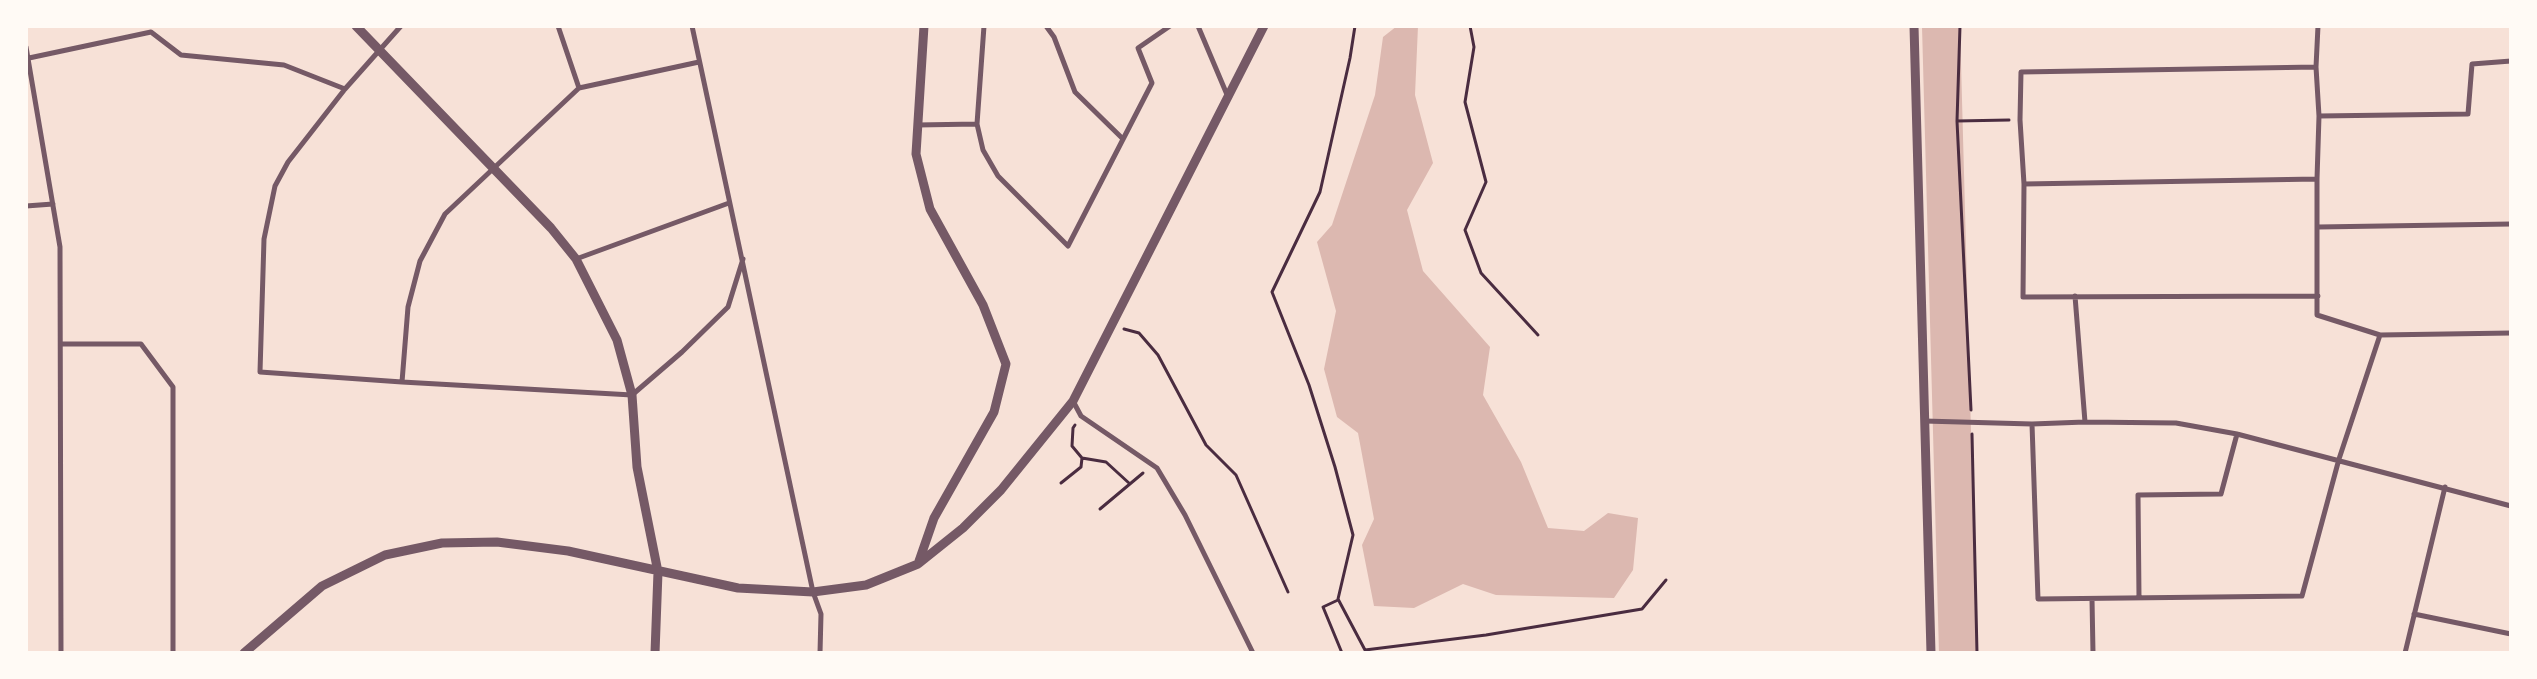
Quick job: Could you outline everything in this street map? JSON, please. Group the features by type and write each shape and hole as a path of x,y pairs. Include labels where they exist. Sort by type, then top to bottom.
{"street":[{"path":"356,26 551,228 576,258 617,340 632,395 637,467 658,572 655,653"},
{"path":"401,26 346,88 288,162 275,186 264,239 260,372 632,395 682,352 728,307 742,259"},
{"path":"558,26 578,88"},
{"path":"692,26 813,592 821,614 820,653"},
{"path":"918,564 934,518 994,412 1006,364 984,305 930,209 916,154 924,26"},
{"path":"984,26 978,124 983,150 998,176 1068,246 1152,83 1138,48 1170,26"},
{"path":"1046,26 1054,37 1076,92 1122,139"},
{"path":"1198,26 1228,98"},
{"path":"248,651 322,586 385,555 442,543 497,542 568,551 738,588 813,592 866,585 918,564 963,528 1001,490 1073,401 1264,26"},
{"path":"1914,26 1923,421 1931,653"},
{"path":"2318,26 2316,68 2319,116 2316,179 2318,227 2317,315 2380,335 2511,333"},
{"path":"29,58 151,32 181,55 284,65 346,88"},
{"path":"26,48 60,247 61,653"},
{"path":"2319,116 2468,114 2472,64 2511,61"},
{"path":"402,382 408,307 420,261 445,214 578,88 700,62"},
{"path":"2316,68 2021,72 2020,120 2024,184 2023,297 2318,296"},
{"path":"917,125 978,124"},
{"path":"2024,184 2316,179"},
{"path":"576,258 729,203"},
{"path":"26,206 53,204"},
{"path":"2318,227 2511,224"},
{"path":"2075,296 2085,422"},
{"path":"2032,424 2038,600 2302,596 2339,459 2380,335"},
{"path":"61,344 141,344 173,387 173,653"},
{"path":"1073,401 1081,416 1157,468 1185,515 1253,653"},
{"path":"1923,421 2032,424 2085,422 2176,423 2237,434 2339,459 2511,506"},
{"path":"2139,598 2138,495 2221,494 2237,434"},
{"path":"2405,653 2445,487"},
{"path":"2092,598 2093,653"},
{"path":"2414,614 2511,634"}],"path":[{"path":"1355,26 1350,58 1320,192 1272,292 1309,385 1335,467 1353,535 1338,599 1365,650 1642,610 1666,580"},
{"path":"1470,26 1474,47 1466,102 1486,182 1465,230 1481,273 1538,335"},
{"path":"1960,26 1957,121 1972,423 1977,653"},
{"path":"1957,121 2020,120"},
{"path":"1112,326 1139,333 1158,355 1206,445 1236,475 1288,592"},
{"path":"1081,416 1073,428 1072,446 1082,458 1106,462 1130,484"},
{"path":"1061,483 1081,467 1082,458"},
{"path":"1100,510 1152,465"},
{"path":"1338,599 1323,607 1342,653"}],"shaded area":[{"path":"1397,26 1418,26 1415,95 1433,163 1407,210 1423,271 1490,347 1483,395 1521,462 1548,528 1584,531 1608,513 1638,518 1633,570 1614,598 1496,595 1463,584 1414,608 1374,606 1362,545 1374,519 1358,433 1337,417 1324,369 1336,311 1317,242 1332,225 1375,95 1383,37"}],"waterway":[{"path":"1941,26 1958,653"}]}
